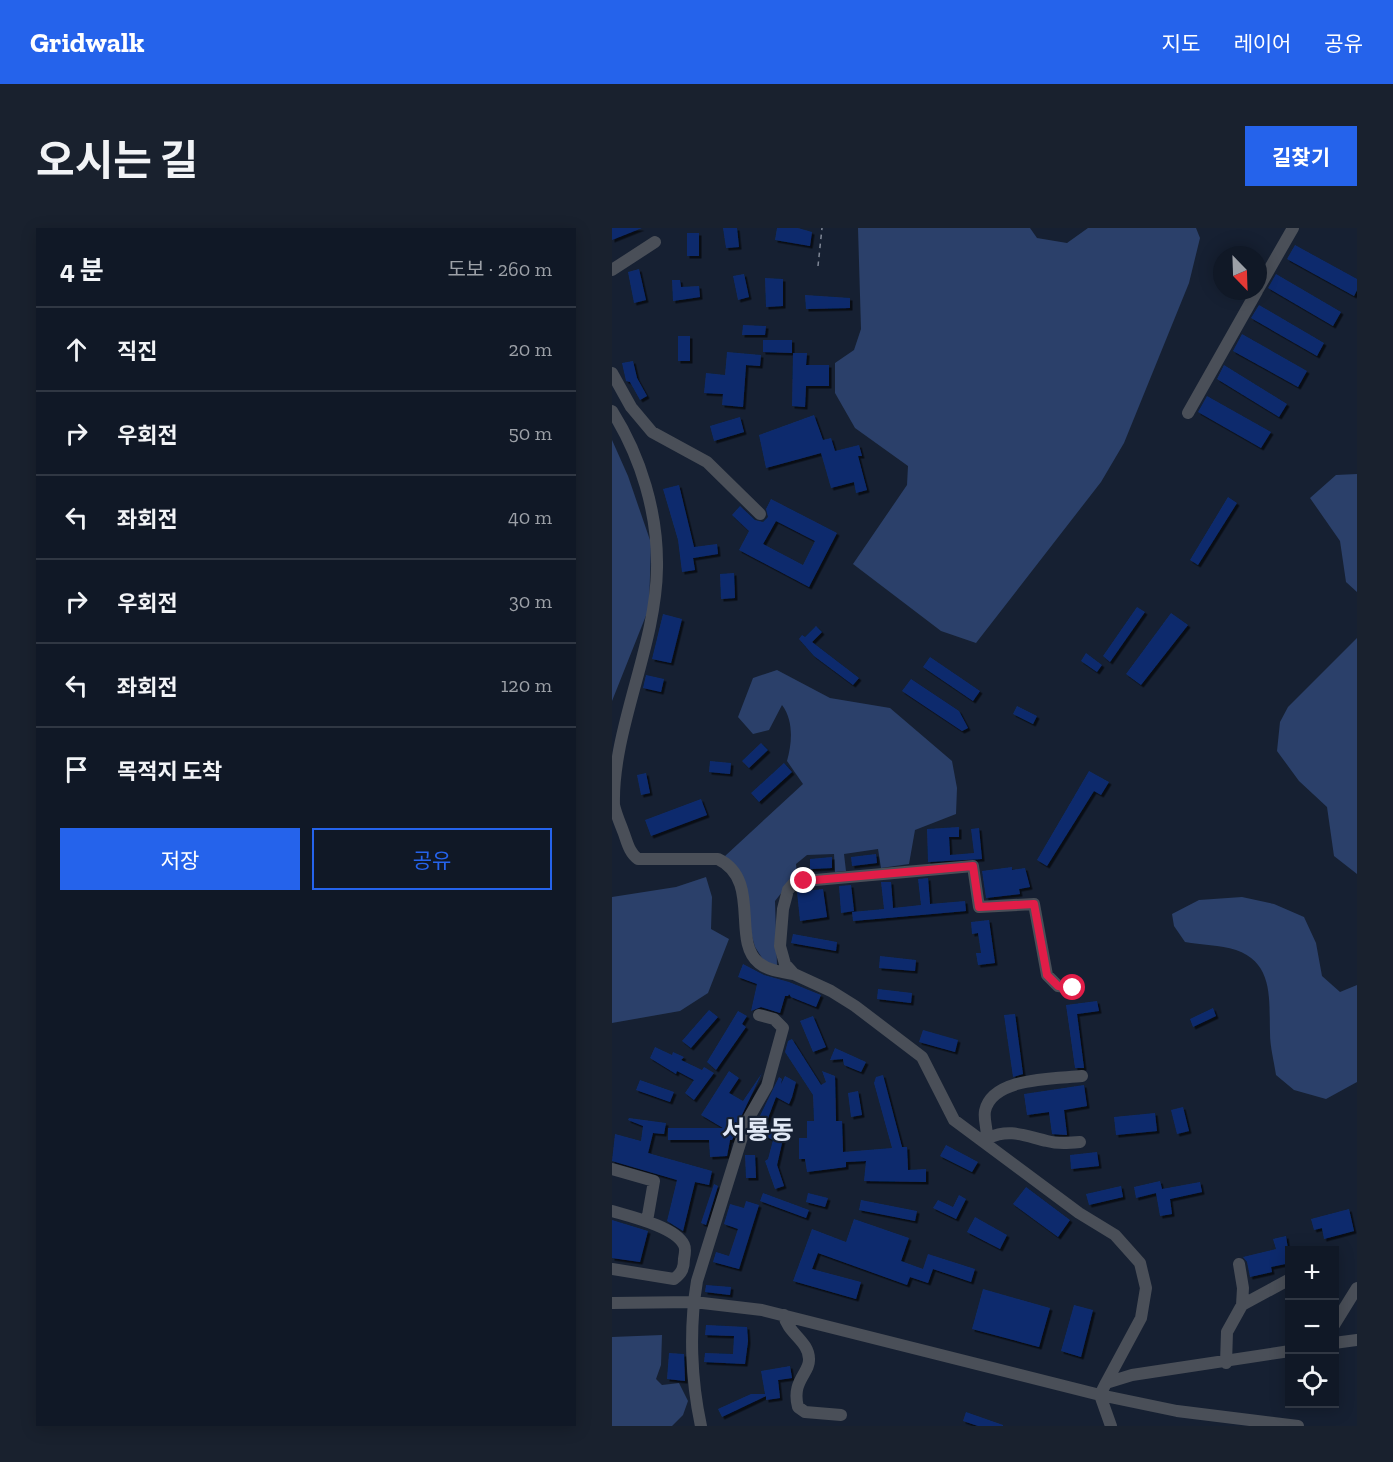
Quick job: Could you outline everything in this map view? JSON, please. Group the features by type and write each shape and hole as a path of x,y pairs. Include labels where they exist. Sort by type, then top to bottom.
{"street":[{"path":"1267,274 1293,228"},
{"path":"612,270 656,242"},
{"path":"1188,413 1252,300"},
{"path":"612,374 631,407 652,432 707,462 760,514"},
{"path":"612,411 634,450 646,488 654,524 657,567 654,608 624,716 616,756 614,807 629,847 638,859 718,860 726,863 742,891 749,948 758,963 776,971 794,974 831,991 855,1006 922,1057 954,1120 986,1140 1079,1213 1115,1235 1140,1263 1146,1287 1141,1318 1100,1395 1111,1426"},
{"path":"794,974 785,964 780,946 783,909 788,890 794,883 973,866 979,907 1034,904 1047,975 1058,986 1073,988"},
{"path":"701,1426 693,1367 694,1302 697,1281 747,1121 767,1086 783,1028 774,1019 759,1016"},
{"path":"986,1140 985,1112 989,1100 998,1091 1012,1085 1082,1076"},
{"path":"986,1140 1001,1132 1023,1133 1059,1143 1080,1142"},
{"path":"612,1169 654,1181 647,1221"},
{"path":"612,1211 647,1221 680,1239 685,1246 681,1274 675,1279 612,1269"},
{"path":"1226,1363 1227,1332 1242,1305 1243,1288 1239,1264"},
{"path":"1242,1305 1285,1282"},
{"path":"1339,1318 1357,1288"},
{"path":"612,1304 694,1302 762,1310 1100,1395 1177,1411 1298,1426"},
{"path":"784,1315 786,1324 807,1350 809,1358 798,1380 798,1407 805,1412 841,1414"},
{"path":"1339,1342 1357,1340"},
{"path":"1106,1383 1132,1375 1226,1363 1285,1352"}],"path":[{"path":"818,266 822,228"}],"shaded area":[{"path":"858,228 1030,228 1037,238 1067,243 1088,228 1196,228 1200,238 1189,283 1124,443 1101,482 976,643 941,631 853,564 907,485 908,466 855,428 835,393 835,363 854,350 861,329"},
{"path":"612,440 628,476 651,543 649,608 612,701"},
{"path":"1357,474 1357,592 1346,582 1340,541 1310,498 1336,475"},
{"path":"1357,638 1357,874 1334,856 1327,807 1299,781 1277,751 1280,722 1288,707"},
{"path":"777,670 830,698 890,708 952,761 957,788 956,814 915,830 909,864 881,868 878,849 844,854 846,871 835,872 834,854 807,855 796,864 797,873 775,901 777,966 764,961 755,947 731,864 725,856 803,784 787,761 791,732 789,718 782,705 769,730 753,734 738,717 753,678"},
{"path":"706,877 712,897 711,929 729,939 708,993 680,1011 612,1023 612,897 676,887"},
{"path":"1242,897 1274,904 1304,917 1316,943 1322,976 1340,992 1357,985 1357,1082 1326,1099 1294,1090 1276,1075 1271,1044 1267,984 1257,964 1236,950 1185,942 1174,926 1172,914 1199,900"},
{"path":"662,1335 661,1365 656,1379 662,1385 679,1383 688,1401 683,1415 672,1426 612,1426 612,1337"}],"building":[{"path":"612,228 642,228 612,240"},
{"path":"723,228 737,228 739,247 726,248"},
{"path":"777,228 798,228 812,232 810,246 775,240"},
{"path":"687,233 699,233 699,256 687,256"},
{"path":"1295,245 1357,279 1357,290 1354,296 1287,259"},
{"path":"639,269 646,300 634,303 628,272"},
{"path":"744,274 749,297 738,300 733,276"},
{"path":"1276,274 1341,312 1333,326 1268,288"},
{"path":"765,278 783,279 783,306 766,307"},
{"path":"672,280 680,280 681,287 699,286 700,297 673,301"},
{"path":"805,295 850,298 850,308 806,309"},
{"path":"1259,305 1324,343 1317,356 1251,318"},
{"path":"743,325 766,326 765,335 742,335"},
{"path":"1242,334 1307,371 1298,387 1233,351"},
{"path":"678,336 690,336 690,361 678,361"},
{"path":"763,340 792,340 792,353 763,352"},
{"path":"727,352 761,355 760,366 746,365 743,407 722,405 723,394 704,393 706,373 725,375"},
{"path":"793,353 807,353 806,365 829,365 829,386 806,386 805,407 792,406"},
{"path":"633,361 637,378 647,396 640,400 630,382 626,381 622,363"},
{"path":"1224,365 1287,404 1279,417 1217,379"},
{"path":"1207,396 1271,432 1261,448 1198,412"},
{"path":"814,415 823,440 831,438 835,451 859,445 862,456 858,456 867,490 856,493 854,482 831,488 821,453 766,468 759,435"},
{"path":"740,417 744,432 714,441 710,426"},
{"path":"679,485 694,547 717,544 718,554 693,558 695,570 682,572 678,540 663,489"},
{"path":"1228,497 1237,503 1198,565 1190,560"},
{"path":"771,499 837,533 809,587 739,550 749,531 732,515 740,506 755,520 763,522 768,517 766,509","holes":["776,521 815,541 803,565 763,544"]},
{"path":"734,573 735,598 721,599 720,574"},
{"path":"1137,607 1145,612 1110,662 1103,656"},
{"path":"1171,613 1188,625 1141,685 1126,674"},
{"path":"663,614 682,619 671,663 652,659"},
{"path":"816,626 822,632 812,642 859,678 853,685 814,656 799,639 802,635 805,637"},
{"path":"1086,653 1102,665 1097,672 1081,661"},
{"path":"930,657 980,691 973,701 923,667"},
{"path":"646,675 664,679 661,692 643,688"},
{"path":"911,679 959,711 968,728 962,731 902,691"},
{"path":"1017,706 1037,716 1033,724 1013,714"},
{"path":"761,743 768,750 749,768 742,761"},
{"path":"710,761 731,763 730,774 709,772"},
{"path":"784,763 792,772 759,802 751,793"},
{"path":"1089,771 1109,782 1101,795 1094,791 1047,866 1037,860"},
{"path":"646,773 650,793 641,795 637,775"},
{"path":"701,799 707,815 651,836 645,820"},
{"path":"959,827 959,837 949,837 950,855 974,853 971,829 979,828 982,859 928,862 927,829"},
{"path":"876,854 877,863 852,866 851,857"},
{"path":"832,857 832,868 810,869 810,859"},
{"path":"1012,867 1012,870 1025,868 1030,887 1019,889 1020,894 986,898 982,871"},
{"path":"928,878 930,904 965,901 966,911 853,921 852,912 884,909 881,882 891,882 893,908 921,905 918,879"},
{"path":"851,885 854,911 841,913 839,886"},
{"path":"823,889 827,917 800,921 797,892"},
{"path":"989,920 995,963 978,965 976,953 981,953 978,933 972,934 971,922"},
{"path":"793,934 837,942 836,951 791,943"},
{"path":"880,956 916,960 915,971 879,968"},
{"path":"743,964 764,975 821,995 816,1007 791,997 789,994 785,996 780,1013 761,1007 751,1011 757,984 738,977"},
{"path":"878,989 912,993 911,1003 877,999"},
{"path":"1097,1001 1099,1011 1077,1014 1084,1068 1075,1068 1066,1005"},
{"path":"1213,1008 1216,1016 1193,1027 1190,1019"},
{"path":"709,1010 718,1017 691,1048 682,1041"},
{"path":"738,1011 747,1016 742,1024 746,1027 716,1070 707,1062"},
{"path":"1015,1014 1023,1074 1013,1077 1004,1015"},
{"path":"813,1016 826,1047 813,1052 800,1021"},
{"path":"923,1030 958,1040 955,1052 919,1042"},
{"path":"792,1039 821,1085 826,1082 822,1071 835,1076 836,1121 842,1121 843,1152 892,1148 874,1083 876,1077 883,1075 902,1147 907,1147 908,1170 926,1169 926,1182 864,1181 866,1161 846,1162 846,1167 807,1172 805,1159 799,1159 799,1138 807,1138 807,1121 814,1121 813,1095 785,1052 788,1041"},
{"path":"655,1047 672,1055 673,1052 684,1057 681,1060 702,1070 704,1067 714,1073 694,1100 685,1093 694,1080 677,1071 676,1074 650,1058"},
{"path":"835,1048 866,1062 861,1072 844,1065 843,1059 830,1060"},
{"path":"729,1071 739,1078 729,1093 743,1101 762,1073 738,1123 735,1122 735,1133 730,1140 727,1156 710,1157 709,1140 668,1140 668,1128 723,1128 701,1115"},
{"path":"785,1076 796,1082 792,1097 789,1104 776,1097 765,1126 785,1130 777,1165 784,1186 775,1189 765,1161 768,1159 773,1140 753,1130 779,1077 782,1079 781,1084"},
{"path":"640,1080 674,1092 670,1102 636,1090"},
{"path":"1084,1085 1087,1106 1064,1110 1067,1135 1052,1134 1049,1112 1027,1115 1024,1094"},
{"path":"858,1091 862,1115 851,1117 848,1093"},
{"path":"1183,1107 1189,1131 1177,1134 1171,1110"},
{"path":"1155,1113 1157,1131 1116,1135 1114,1117"},
{"path":"629,1118 666,1123 664,1134 653,1133 648,1153 712,1171 709,1185 695,1182 683,1231 667,1221 677,1180 612,1161 615,1134 641,1141 643,1126 628,1120"},
{"path":"946,1145 978,1162 972,1172 940,1156"},
{"path":"1097,1152 1099,1166 1071,1169 1070,1155"},
{"path":"745,1155 755,1155 756,1178 746,1178"},
{"path":"1160,1181 1162,1189 1200,1182 1202,1192 1170,1199 1172,1214 1160,1216 1156,1193 1136,1198 1134,1187"},
{"path":"714,1184 718,1186 706,1225 701,1223"},
{"path":"1121,1186 1123,1197 1089,1205 1086,1194"},
{"path":"1026,1187 1070,1220 1058,1237 1013,1204"},
{"path":"763,1193 809,1210 806,1218 760,1201"},
{"path":"808,1193 828,1198 825,1207 806,1202"},
{"path":"959,1195 966,1199 956,1219 933,1208 938,1200 953,1207"},
{"path":"861,1200 917,1211 915,1221 859,1210"},
{"path":"746,1201 759,1205 739,1269 713,1262 716,1252 729,1256 738,1229 724,1224 730,1204 744,1208"},
{"path":"1349,1209 1354,1231 1324,1239 1322,1228 1314,1230 1311,1219"},
{"path":"975,1217 1007,1235 1000,1249 967,1232"},
{"path":"854,1219 909,1238 901,1261 923,1269 928,1254 975,1269 971,1282 933,1269 928,1283 910,1277 907,1285 818,1253 812,1269 861,1282 856,1299 793,1281 812,1229 846,1242"},
{"path":"612,1220 648,1231 640,1262 612,1258"},
{"path":"1286,1236 1287,1246 1285,1246 1285,1264 1271,1267 1272,1272 1250,1277 1247,1262 1243,1257 1276,1249 1273,1239"},
{"path":"706,1285 731,1287 730,1295 705,1292"},
{"path":"983,1289 1050,1308 1039,1347 972,1329"},
{"path":"1074,1305 1093,1310 1081,1357 1061,1351"},
{"path":"706,1325 747,1327 745,1364 704,1362 705,1353 733,1354 734,1336 705,1335"},
{"path":"669,1353 684,1354 685,1381 667,1379"},
{"path":"790,1366 792,1378 778,1380 780,1398 766,1400 766,1396 722,1417 718,1409 751,1394 765,1394 761,1371"},
{"path":"966,1412 1003,1426 978,1426 963,1421"}],"district":[{"name":"서룡동","path":"758,1130"}],"route":[{"path":"804,881 973,866 979,907 1034,904 1047,975 1058,986 1073,988"}]}
